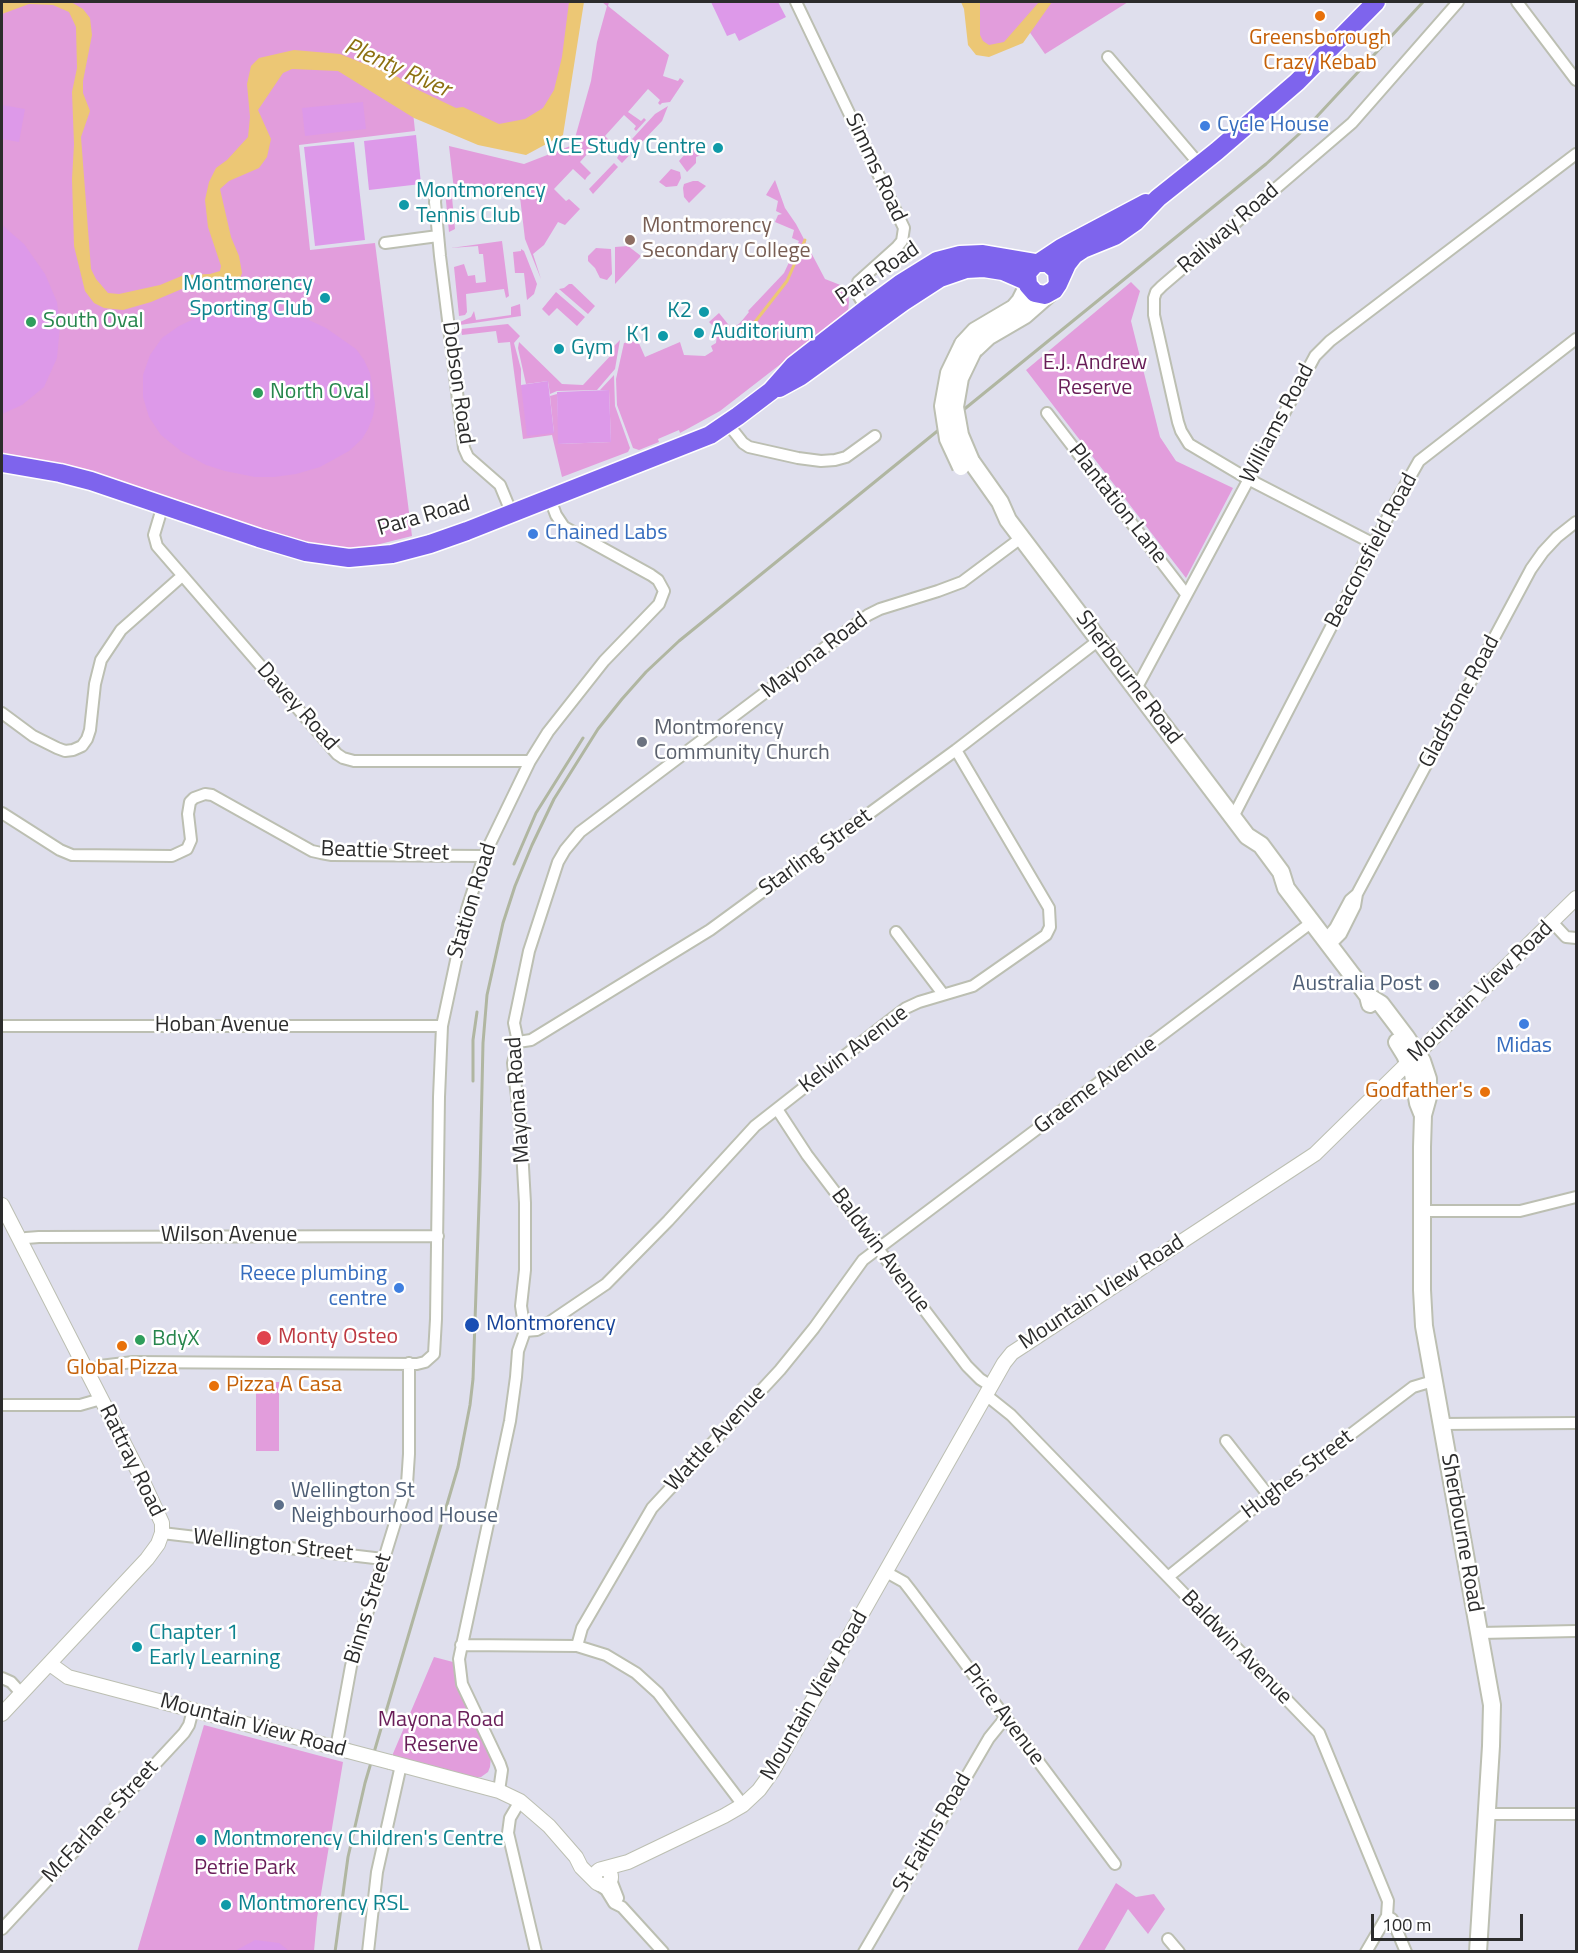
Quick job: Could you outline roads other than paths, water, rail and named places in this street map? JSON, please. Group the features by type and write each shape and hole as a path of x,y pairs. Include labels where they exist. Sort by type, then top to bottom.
{"main road":[{"path":"1158,198 1076,240 1038,263 1027,273 1027,283 1035,293 1040,295 1054,288 1074,255 1129,227 1158,198 1297,82 1376,2"},
{"name":"Para Road","path":"871,315 923,269 951,256 991,254 1038,263"},
{"path":"1038,263 1048,263 1055,268 1059,275 1054,288"},
{"name":"Para Road","path":"2,463 73,476 306,552 349,558 393,554 448,538 512,514 710,435 771,391 794,365 871,315 932,281 957,271 975,268 993,269 1027,283"},
{"name":"Sherbourne Road","path":"1027,283 1020,301 1014,308 975,331 968,347 956,406 966,464 1000,502 1008,520 1247,836 1261,845 1281,872 1286,888 1368,996 1381,1004 1428,1079 1428,1102 1423,1115"},
{"name":"Sherbourne Road","path":"968,347 1025,315 1054,288"},
{"name":"Sherbourne Road","path":"1413,1058 1417,1097 1423,1115 1423,1314 1492,1712 1478,1952"}],"street":[{"name":"Simms Road","path":"796,2 904,228 902,241 897,247 858,282 858,295 871,315"},
{"name":"Railway Road","path":"1374,544 1248,479 1196,449 1184,439 1178,422 1153,306 1156,292 1352,123 1458,2"},
{"path":"1517,2 1576,80"},
{"path":"1108,57 1200,165"},
{"name":"Williams Road","path":"1136,688 1308,366 1322,348 1576,154"},
{"name":"Dobson Road","path":"436,192 438,236 465,452 500,485 512,514"},
{"path":"385,243 438,236"},
{"name":"Beaconsfield Road","path":"1233,817 1419,461 1576,339"},
{"name":"Plantation Lane","path":"1047,413 1186,594"},
{"path":"728,424 749,447 821,461 846,457 875,436"},
{"name":"Station Road","path":"409,1364 425,1362 435,1350 442,1026 457,947 484,856 530,761 548,732 604,661 659,604 664,591 651,575 564,527 550,499"},
{"name":"Davey Road","path":"163,506 154,540 182,576 343,758 354,761 530,761"},
{"name":"Gladstone Road","path":"1327,942 1350,900 1357,894 1531,569 1557,537 1576,522"},
{"name":"Mayona Road","path":"499,1791 502,1770 462,1684 459,1659 510,1422 518,1351 525,1331 521,1306 525,1270 525,1203 521,1131 513,1063 518,1042 514,1023 530,951 553,875 572,840 868,615 962,582 1021,537"},
{"path":"2,713 33,736 57,748 73,750 82,746 90,730 94,684 101,660 121,630 182,576"},
{"name":"Starling Street","path":"518,1042 531,1040 710,930 956,750 1099,640"},
{"name":"Kelvin Avenue","path":"525,1331 537,1330 544,1326 615,1277 755,1126 906,1008 973,986 1046,936 1051,917 1044,898 956,750"},
{"name":"Beattie Street","path":"2,813 60,850 72,855 172,856 187,849 191,840 188,814 190,802 199,795 205,794 212,795 312,851 321,853 484,856"},
{"name":"Mountain View Road","path":"50,1664 68,1677 499,1791 520,1802 542,1820 576,1857 581,1867 604,1877 628,1862 717,1820 743,1805 759,1790 772,1772 988,1390 1004,1363 1017,1349 1307,1159 1576,898"},
{"name":"Graeme Avenue","path":"879,1250 1312,922"},
{"path":"1552,922 1566,937 1576,938"},
{"path":"896,932 944,994"},
{"name":"Hoban Avenue","path":"2,1026 442,1026"},
{"path":"1386,1084 1405,1084 1417,1097"},
{"name":"Baldwin Avenue","path":"777,1109 807,1155 988,1390 1319,1733 1388,1901 1387,1916 1392,1919 1406,1952"},
{"path":"1422,1211 1520,1211 1576,1197"},
{"name":"Rattray Road","path":"2,1205 159,1512 162,1523 162,1533 158,1544 147,1559 2,1714"},
{"name":"Wilson Avenue","path":"20,1241 39,1237 438,1236"},
{"name":"Wattle Avenue","path":"577,1646 582,1628 652,1509 780,1370 814,1328 863,1260 873,1251 879,1250"},
{"path":"87,1372 100,1366 133,1362 409,1364"},
{"name":"Binns Street","path":"342,1750 351,1666 407,1484 409,1364"},
{"name":"Hughes Street","path":"1168,1578 1269,1496 1413,1387 1433,1381"},
{"path":"2,1405 80,1405 101,1399"},
{"path":"1441,1424 1576,1423"},
{"path":"1226,1441 1269,1496"},
{"name":"Wellington Street","path":"162,1533 384,1559"},
{"name":"Price Avenue","path":"886,1572 906,1584 1115,1864"},
{"path":"1480,1633 1576,1631"},
{"path":"461,1645 577,1646 606,1654 646,1681 658,1693 743,1805"},
{"path":"2,1678 11,1682 21,1693"},
{"name":"McFarlane Street","path":"2,1929 184,1732 189,1725 193,1710"},
{"name":"St Faiths Road","path":"864,1952 989,1737 1006,1718"},
{"path":"368,1952 377,1872 396,1764"},
{"path":"520,1802 510,1818 508,1833 536,1952"},
{"path":"1487,1814 1576,1814"},
{"path":"604,1877 621,1907 663,1952"},
{"path":"1366,1952 1387,1916"},
{"path":"1168,1939 1179,1952"}],"waterway":[{"path":"722,333 735,335 751,327 787,281 805,240"}],"railway":[{"path":"335,1952 348,1857 365,1783 458,1467 470,1405 473,1379 483,1043 487,995 503,923 515,886 554,799 598,729 646,672 679,641 1266,164 1309,125 1423,2"},
{"path":"514,864 536,813 583,738"},
{"path":"473,1081 473,1040 477,1012"}],"place":[{"name":"Greensborough Crazy Kebab","path":"1320,16"},
{"name":"Cycle House","path":"1205,126"},
{"name":"VCE Study Centre","path":"718,148"},
{"name":"Montmorency Tennis Club","path":"404,205"},
{"name":"Montmorency Secondary College","path":"630,240"},
{"name":"Montmorency Sporting Club","path":"325,298"},
{"name":"K2","path":"704,312"},
{"name":"South Oval","path":"31,322"},
{"name":"Auditorium","path":"699,333"},
{"name":"K1","path":"663,336"},
{"name":"Gym","path":"559,349"},
{"name":"North Oval","path":"258,393"},
{"name":"Chained Labs","path":"533,534"},
{"name":"Montmorency Community Church","path":"642,742"},
{"name":"Australia Post","path":"1434,985"},
{"name":"Midas","path":"1524,1024"},
{"name":"Godfather's","path":"1485,1092"},
{"name":"Reece plumbing centre","path":"399,1288"},
{"name":"Montmorency","path":"472,1325"},
{"name":"Monty Osteo","path":"264,1338"},
{"name":"BdyX","path":"140,1340"},
{"name":"Global Pizza","path":"122,1346"},
{"name":"Pizza A Casa","path":"214,1386"},
{"name":"Wellington St Neighbourhood House","path":"279,1505"},
{"name":"Chapter 1 Early Learning","path":"137,1647"},
{"name":"Montmorency Children's Centre","path":"201,1840"},
{"name":"Montmorency RSL","path":"226,1905"}],"water label":[{"name":"Plenty River","path":"397,69"}],"park label":[{"name":"E.J. Andrew Reserve","path":"1095,376"},
{"name":"Mayona Road Reserve","path":"441,1734"},
{"name":"Petrie Park","path":"245,1869"}]}
